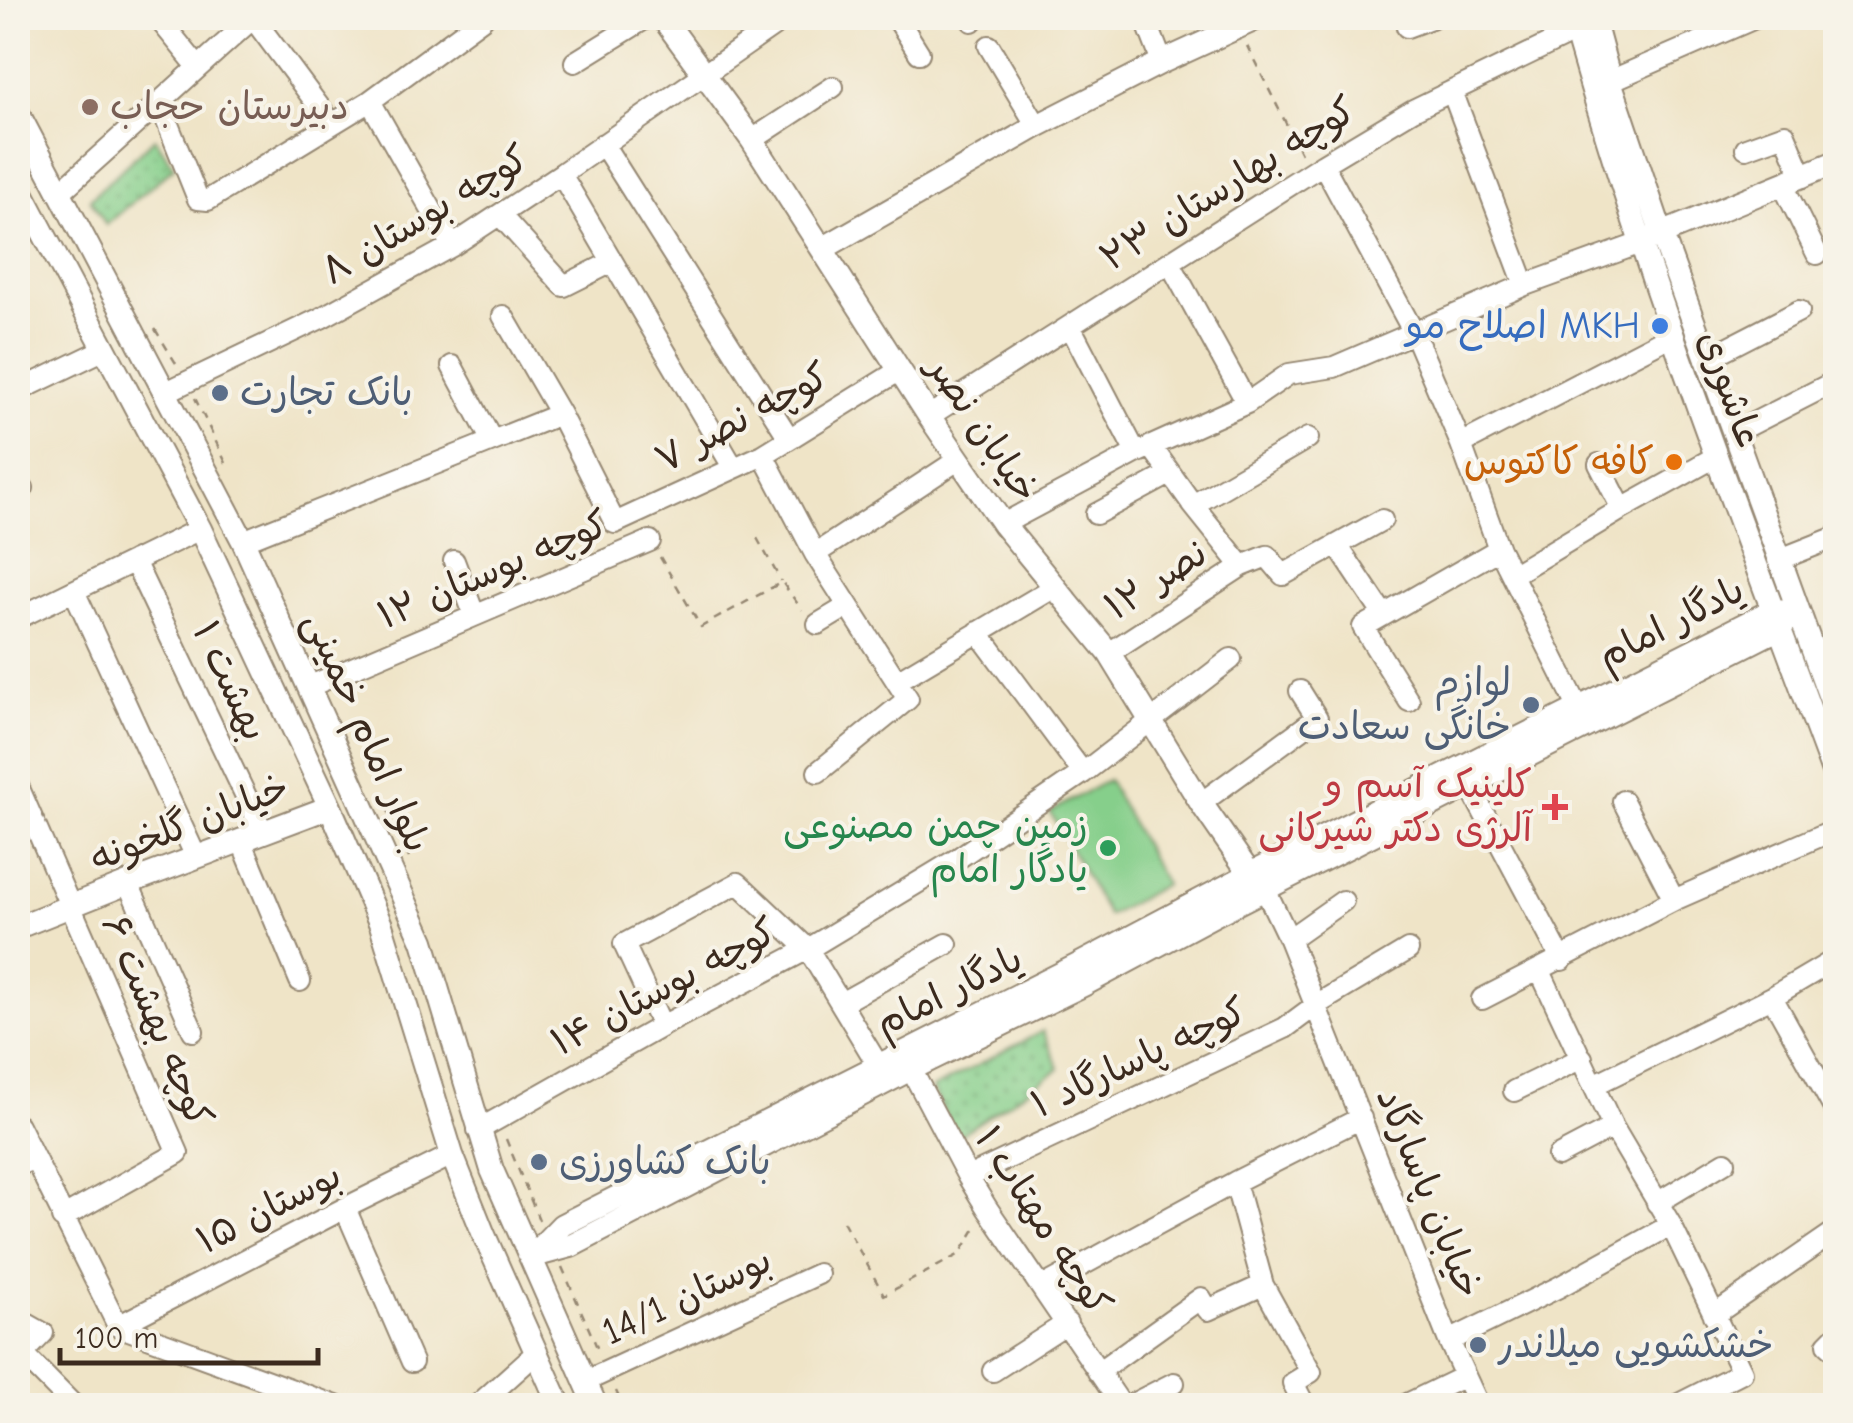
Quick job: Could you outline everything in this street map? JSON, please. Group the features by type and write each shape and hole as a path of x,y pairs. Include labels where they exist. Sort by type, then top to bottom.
{"street":[{"path":"158,18 198,67"},
{"path":"59,193 253,18 332,124"},
{"path":"159,102 198,199 208,200 370,101 483,18"},
{"path":"575,62 646,18"},
{"name":"خیابان نصر","path":"664,18 752,140 958,460 1003,524 1109,653 1201,803 1258,882"},
{"name":"کوچه بوستان ۸","path":"166,392 320,318 452,246 785,18"},
{"path":"897,18 919,53"},
{"path":"1145,18 1162,62"},
{"path":"1407,27 1431,18"},
{"path":"1610,81 1755,18"},
{"path":"822,249 1037,126 1248,22"},
{"name":"عاشوری","path":"1580,22 1610,81 1659,236 1672,334 1836,780"},
{"name":"عاشوری","path":"1580,22 1836,714"},
{"name":"کوچه بهارستان ۲۳","path":"929,416 1317,168 1413,110 1580,22"},
{"path":"989,46 1037,126"},
{"path":"752,140 833,87"},
{"path":"1452,91 1525,284"},
{"path":"370,101 452,246"},
{"name":"بلوار امام خمینی","path":"18,112 243,541 423,942 492,1170 596,1406"},
{"path":"1746,148 1785,134 1793,181 1817,254"},
{"path":"603,144 789,438"},
{"path":"1003,524 1144,450 1246,403 1289,374 1334,367 1525,284 1659,236 1836,162"},
{"path":"1317,168 1412,331 1499,550 1579,709"},
{"path":"561,174 733,467"},
{"name":"بلوار امام خمینی","path":"18,186 200,529 330,807 381,926 452,1154 560,1406"},
{"path":"500,215 564,286 612,262"},
{"path":"1170,262 1246,403"},
{"path":"1706,359 1799,311"},
{"path":"243,541 560,414 502,316"},
{"path":"1070,326 1144,450 1170,474 1242,566 1267,556 1283,576 1382,520"},
{"path":"1460,444 1672,334"},
{"path":"18,391 103,350"},
{"path":"452,366 492,441"},
{"name":"کوچه نصر ۷","path":"560,414 615,523 762,455 900,370"},
{"path":"1734,433 1836,381"},
{"path":"1193,506 1308,438"},
{"path":"762,455 815,554 908,699 818,772"},
{"path":"1512,575 1717,456"},
{"path":"815,554 958,460"},
{"path":"1600,464 1622,508"},
{"path":"1096,514 1170,474"},
{"path":"18,618 200,529"},
{"path":"1778,560 1836,537"},
{"name":"کوچه بوستان ۱۲","path":"312,696 474,614 650,541"},
{"path":"1336,544 1383,614"},
{"path":"1409,701 1362,627 1499,550"},
{"name":"بهشت ۱","path":"134,561 252,836 300,981"},
{"path":"454,561 474,614"},
{"name":"نصر ۱۲","path":"1109,653 1242,566"},
{"path":"897,681 1055,587"},
{"path":"74,591 196,856"},
{"path":"818,624 848,606"},
{"name":"یادگار امام","path":"1258,882 1470,784 1776,619 1798,611"},
{"path":"978,632 1083,772"},
{"path":"256,647 274,649 285,635"},
{"name":"یادگار امام","path":"531,1257 571,1246 911,1069 1579,709 1742,637"},
{"name":"کوچه بوستان ۱۴","path":"478,1130 808,949 957,859 1083,772 1231,659"},
{"path":"1201,803 1318,718 1300,691"},
{"path":"288,718 292,709 312,696"},
{"path":"1470,784 1562,960"},
{"path":"18,786 71,906"},
{"path":"1623,801 1674,900"},
{"name":"خیابان گلخونه","path":"18,927 330,807"},
{"path":"1482,1000 1674,900 1836,829"},
{"path":"128,882 193,1030"},
{"name":"خیابان پاسارگاد","path":"1258,882 1289,939 1479,1406"},
{"path":"662,1026 624,944 738,883 808,949 878,1065"},
{"path":"1289,939 1343,901"},
{"name":"کوچه بهشت ۶","path":"62,1218 178,1153 71,906"},
{"path":"841,1003 948,944"},
{"name":"کوچه پاسارگاد ۱","path":"968,1177 1285,1028 1408,950"},
{"path":"1594,1085 1772,996 1836,959"},
{"path":"1540,971 1614,1127 1670,1226 1742,1372 1676,1406"},
{"name":"یادگار امام","path":"531,1257 562,1225 878,1065 1081,975"},
{"path":"1772,996 1836,1112"},
{"path":"1514,1091 1582,1058"},
{"name":"کوچه مهتاب ۱","path":"911,1069 987,1208 1098,1372 1126,1406"},
{"path":"1042,1287 1362,1118"},
{"path":"18,1125 27,1167 62,1218 118,1326 336,1406"},
{"path":"1558,1156 1614,1127"},
{"name":"بوستان ۱۵","path":"118,1326 452,1154"},
{"path":"1657,1203 1725,1162"},
{"path":"1235,1182 1263,1285 1311,1372 1293,1383 1305,1406"},
{"path":"345,1208 412,1362"},
{"path":"1450,1340 1670,1226"},
{"path":"1714,1315 1836,1231"},
{"name":"بوستان 14/1","path":"586,1382 818,1274"},
{"path":"1098,1372 1202,1298 1208,1310 1263,1285"},
{"path":"18,1319 44,1333 20,1356 74,1406"},
{"path":"993,1370 1067,1323"},
{"path":"1836,1336 1828,1344 1836,1351"},
{"path":"476,1406 536,1354"},
{"path":"1403,1406 1465,1376"},
{"path":"1126,1406 1174,1383"}],"path":[{"path":"1248,22 1317,168"},
{"path":"757,538 782,582 809,620 818,624"},
{"path":"650,541 702,626 782,582"},
{"path":"843,1221 884,1294 960,1254 987,1208"}],"green space":[{"path":"155,138 174,167 106,225 90,199"},
{"name":"زمین چمن مصنوعی یادگار امام","path":"1108,780 1165,884 1108,916 1050,812"},
{"path":"1043,1031 1059,1069 957,1137 932,1089"}],"place":[{"name":"دبیرستان حجاب","path":"90,107"},
{"name":"اصلاح مو MKH","path":"1660,326"},
{"name":"بانک تجارت","path":"220,393"},
{"name":"کافه کاکتوس","path":"1674,462"},
{"name":"لوازم خانگی سعادت","path":"1531,705"},
{"name":"کلینیک آسم و آلرژی دکتر شیرکانی","path":"1555,807"},
{"name":"زمین چمن مصنوعی یادگار امام","path":"1108,848"},
{"name":"بانک کشاورزی","path":"539,1162"},
{"name":"خشکشویی میلاندر","path":"1478,1345"}]}
